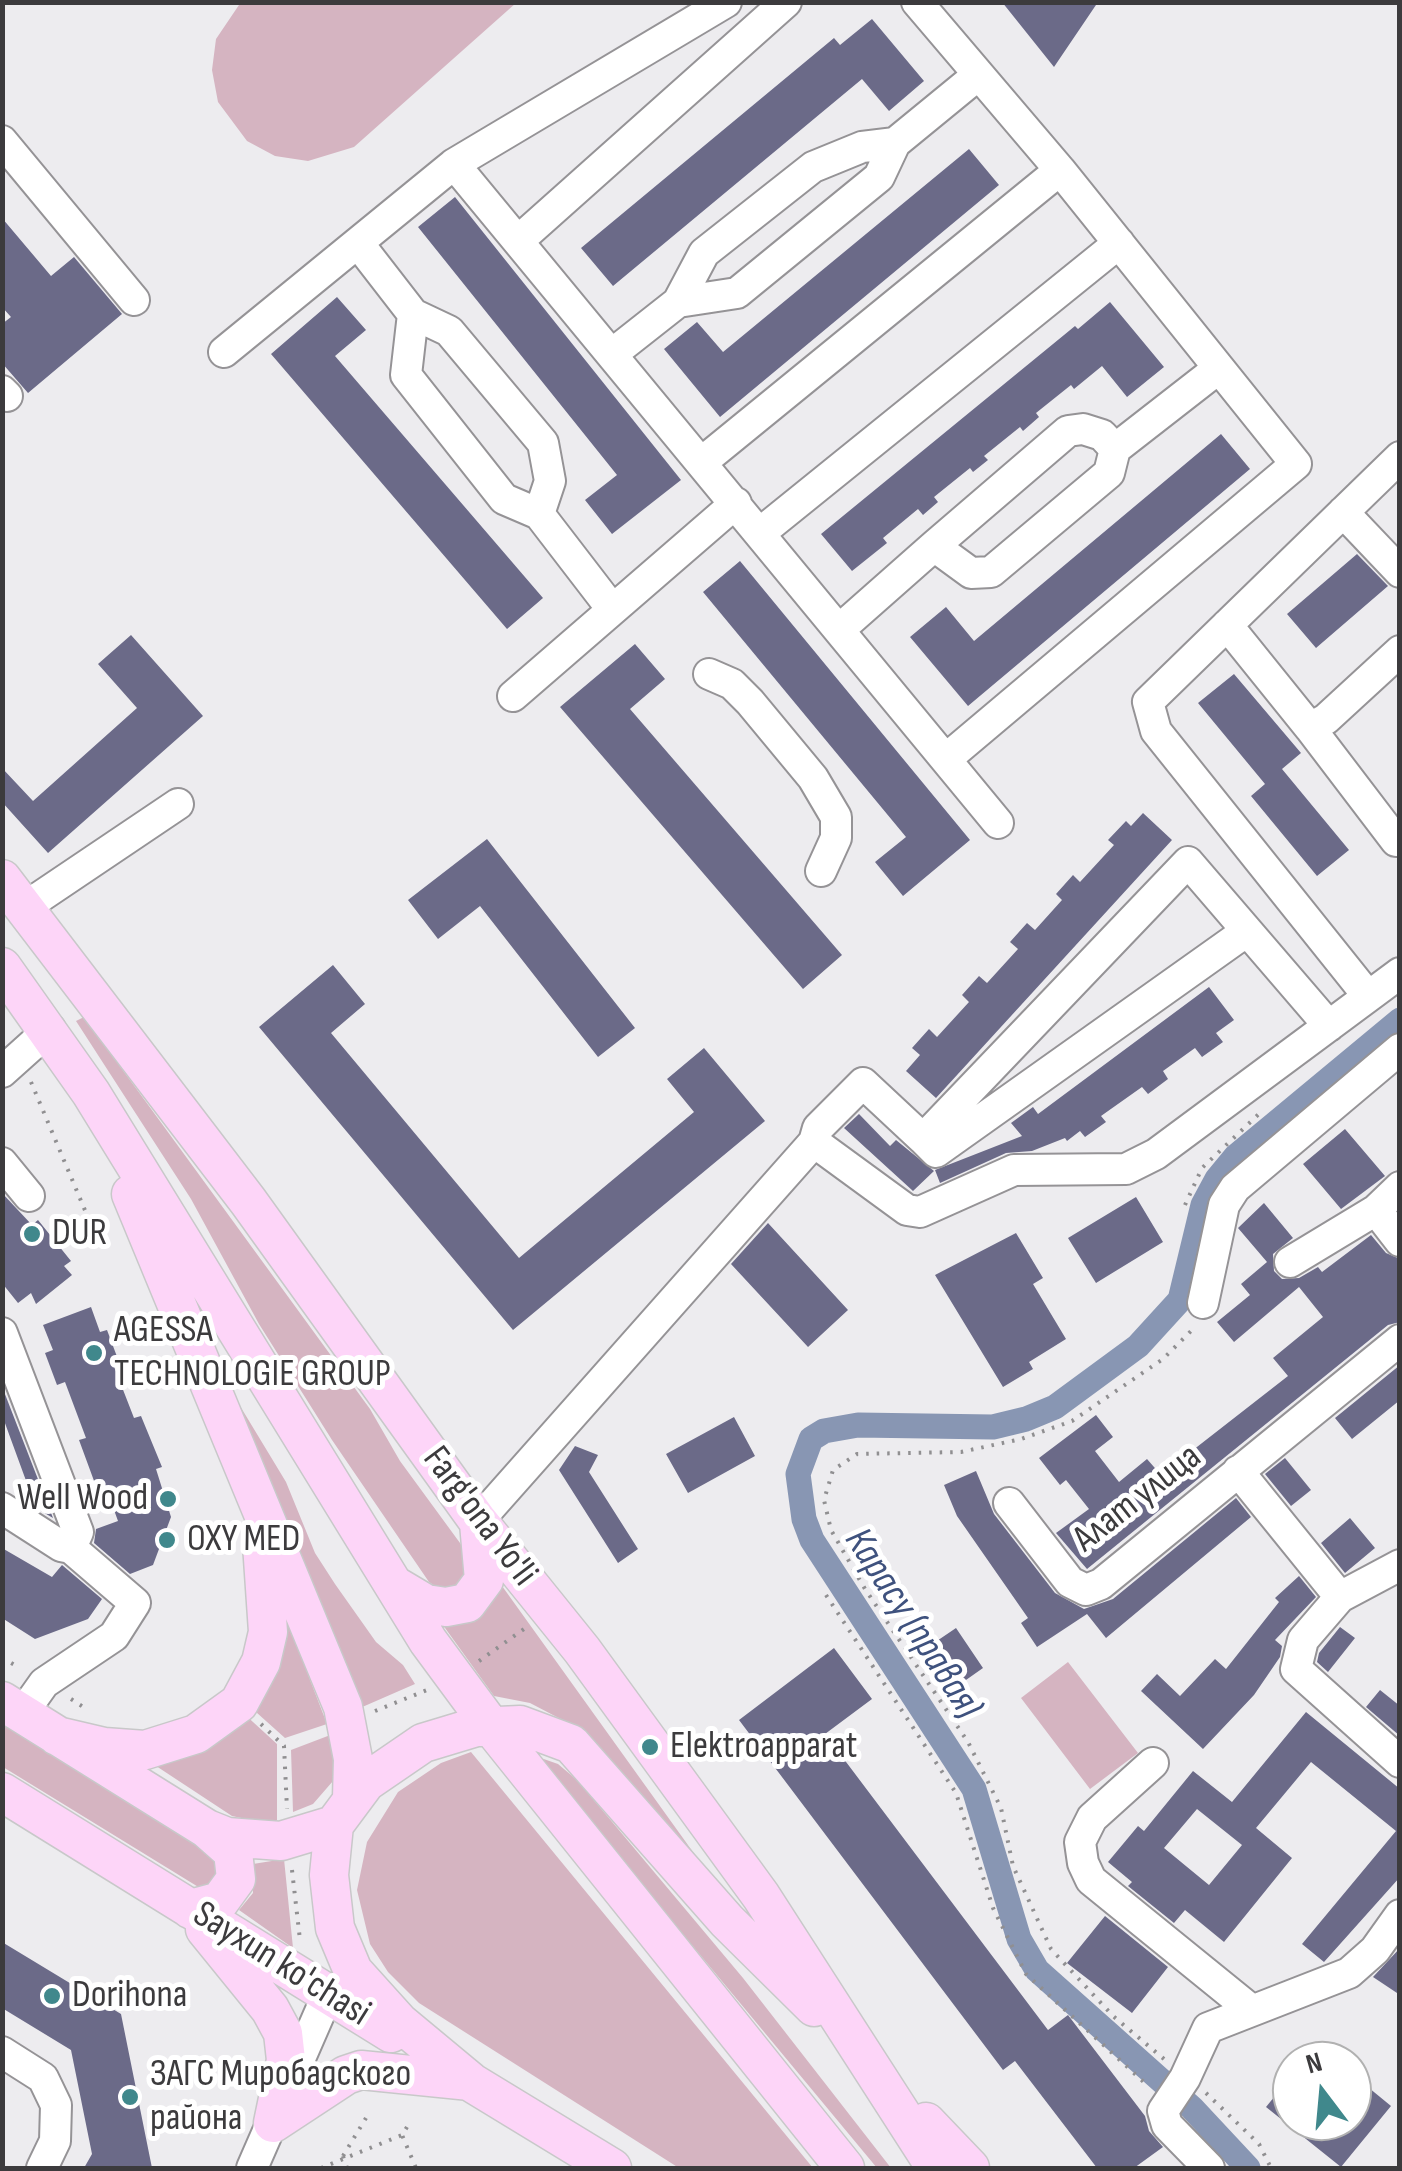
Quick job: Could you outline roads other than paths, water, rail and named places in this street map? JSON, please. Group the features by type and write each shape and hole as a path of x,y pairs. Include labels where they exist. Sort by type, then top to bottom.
{"main road":[{"name":"Farg'ona Yo'li","path":"14,893 248,1201 478,1521 582,1650 760,1896 936,2168"},
{"path":"2,966 50,1029 91,1093 386,1577 490,1725 845,2168"},
{"path":"91,1093 348,1722 343,1812 330,1875 335,1928 328,1994"},
{"path":"57,1736 120,1749 157,1748 208,1728 239,1703 261,1662 268,1632 259,1511"},
{"path":"386,1577 426,1604 446,1607 467,1602 484,1580 478,1521"},
{"path":"12,1708 207,1829 233,1852 236,1879 220,1901 190,1909 270,2009 283,2034 286,2060 273,2123"},
{"path":"207,1829 262,1842 299,1838 343,1812 378,1772 412,1748 490,1725 530,1728 571,1744 727,1921 970,2168"},
{"name":"Sayxun ko'chasi","path":"2,1792 612,2168"},
{"path":"335,1928 342,1950 368,1990 470,2082"},
{"path":"273,2123 361,2070 470,2082"}],"street":[{"path":"224,352 454,164 726,2"},
{"path":"518,241 786,2"},
{"path":"917,2 1060,170 1296,464 946,759"},
{"path":"678,302 737,292 878,177 894,143 978,75"},
{"path":"2,141 134,300"},
{"path":"612,354 678,302 704,253 814,166 862,147 894,143"},
{"path":"454,164 998,823"},
{"path":"702,462 1060,170"},
{"path":"358,243 413,314 449,332 543,443 550,480 539,514"},
{"path":"760,532 1119,243"},
{"path":"413,314 406,375 504,499 539,514 612,609"},
{"path":"934,546 971,573 992,572 1109,473 1114,450 1219,368"},
{"path":"840,630 1068,431 1083,429 1102,435 1114,450"},
{"path":"1368,996 1156,731 1148,702 1400,457"},
{"path":"513,696 736,503"},
{"path":"1343,512 1400,572"},
{"path":"1227,625 1396,841"},
{"path":"1310,728 1326,719 1400,651"},
{"path":"710,674 732,684 750,702 813,778 836,817 836,838 821,871"},
{"path":"14,893 178,804"},
{"path":"923,1138 1188,862 1328,1026"},
{"path":"478,1521 814,1142 818,1128 863,1083 936,1152 1247,931"},
{"path":"814,1142 907,1210 920,1212 1014,1170 1126,1169 1156,1154 1400,973"},
{"path":"9,1066 50,1029"},
{"path":"1203,1303 1224,1206 1235,1188 1400,1049"},
{"path":"2,1164 28,1196"},
{"path":"1290,1262 1376,1210 1400,1187"},
{"path":"1376,1210 1400,1241"},
{"path":"2,1333 78,1532 71,1548"},
{"name":"Алат улица","path":"1009,1503 1070,1582 1086,1590 1101,1584 1400,1340"},
{"name":"Алат улица","path":"1238,1471 1340,1597"},
{"path":"2,1508 61,1546 71,1548 136,1603 114,1636 12,1708"},
{"path":"1400,1565 1340,1597 1304,1640 1285,1676 1400,1762"},
{"path":"1154,1763 1092,1818 1080,1842 1082,1863 1091,1880 1250,2009"},
{"path":"1209,2168 1167,2124 1164,2103 1185,2078 1208,2028 1349,1973 1376,1950 1400,1915"},
{"path":"252,2168 328,1994"},
{"path":"2,2052 43,2078 56,2106 56,2141 42,2168"}],"waterway":[{"name":"Карасу (правая)","path":"1248,2168 1192,2108 1037,1970 1019,1939 974,1789 812,1540 804,1519 798,1474 811,1439 824,1431 858,1425 993,1427 1026,1419 1055,1407 1138,1346 1180,1300 1203,1205 1217,1179 1236,1156 1400,1020"}],"place":[{"name":"DUR","path":"32,1234"},
{"name":"AGESSA TECHNOLOGIE GROUP","path":"94,1353"},
{"name":"Well Wood","path":"168,1499"},
{"name":"OXY MED","path":"167,1540"},
{"name":"Elektroapparat","path":"650,1747"},
{"name":"Dorihona","path":"52,1996"},
{"name":"ЗАГС Миробадского района","path":"130,2097"}]}
